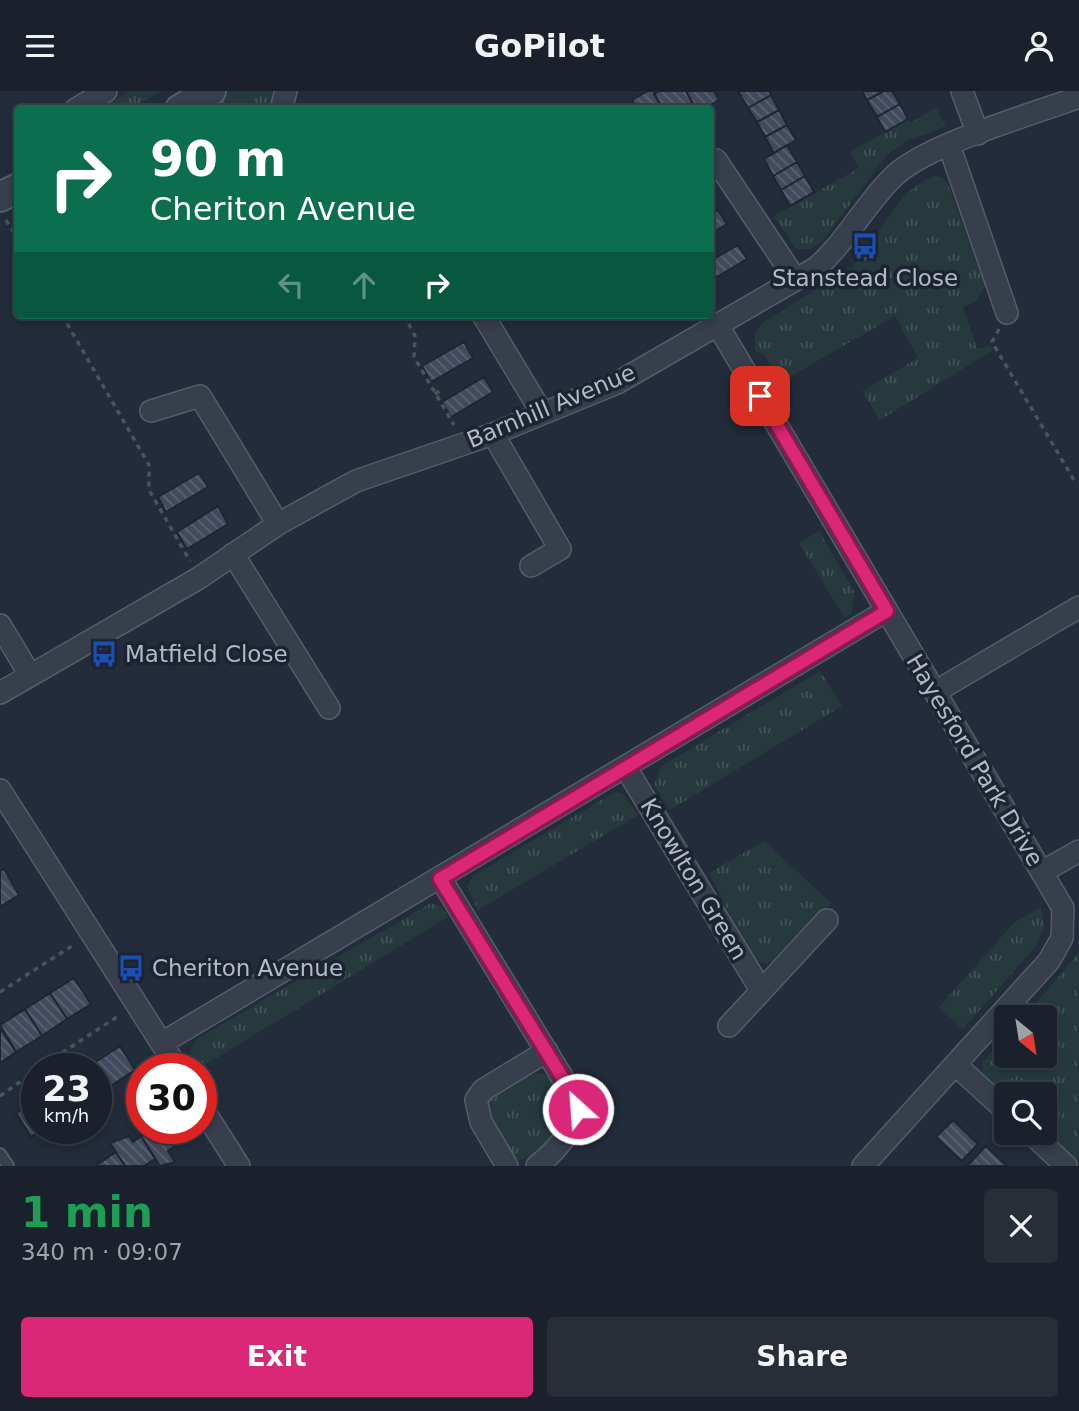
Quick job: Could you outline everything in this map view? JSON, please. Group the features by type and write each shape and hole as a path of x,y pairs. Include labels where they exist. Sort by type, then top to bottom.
{"street":[{"path":"83,105 106,91"},
{"path":"187,105 211,91"},
{"path":"962,91 978,134"},
{"name":"Barnhill Avenue","path":"0,692 199,578 278,524 356,481 493,434 617,383 816,268 835,252 893,176 917,159 1079,97"},
{"path":"949,145 1007,313"},
{"path":"714,161 716,160 796,280"},
{"path":"485,319 542,413"},
{"name":"Hayesford Park Drive","path":"717,324 1063,908 1062,938 1049,961 863,1166"},
{"path":"151,411 200,396 278,524"},
{"path":"493,434 560,549 531,566"},
{"path":"233,554 329,708"},
{"path":"935,692 1079,607"},
{"path":"162,1043 887,611"},
{"path":"0,625 30,675"},
{"name":"Knowlton Green","path":"626,768 761,990"},
{"path":"0,790 168,1053"},
{"path":"1042,871 1079,851"},
{"path":"440,879 547,1051 578,1109 574,1122 537,1166"},
{"name":"Knowlton Green","path":"729,1026 827,920"},
{"path":"507,1166 481,1122 476,1100 484,1090 547,1051"},
{"path":"956,1065 994,1100"},
{"path":"217,1134 234,1164"},
{"path":"1044,1145 1066,1166"}],"lane":[{"path":"0,1154 8,1166"}],"path":[{"path":"5,193 14,225"},
{"path":"1007,313 992,342 1074,480 1079,481"},
{"path":"64,319 149,465 149,490 199,578"},
{"path":"406,319 415,336 414,357 465,444"},
{"path":"435,394 443,389"},
{"path":"0,992 91,934"},
{"path":"61,1053 136,1004"},
{"path":"0,1096 21,1081"}],"green space":[{"path":"131,91 162,91 136,105 106,105"},
{"path":"226,91 279,91 275,105 201,105"},
{"path":"936,108 946,126 907,141 888,154 823,240 810,249 796,249 774,216 859,168 850,152 907,120 910,123"},
{"path":"932,176 942,177 947,182 985,286 975,302 963,307 977,349 990,346 993,350 880,420 862,391 918,358 895,316 781,382 765,356 755,351 755,332 764,322 853,266 906,193"},
{"path":"819,531 854,591 852,612 845,618 799,543"},
{"path":"820,671 842,706 670,810 654,785 661,766"},
{"path":"615,792 623,794 638,815 478,910 467,887 473,876"},
{"path":"764,841 831,903 778,959 765,964 751,957 709,873"},
{"path":"431,903 442,907 448,917 217,1058 217,1053 191,1053 197,1039"},
{"path":"1041,907 1044,928 1036,946 963,1029 939,1007 1014,923"},
{"path":"1079,952 1079,1165 1057,1145 1057,1082 994,1082 994,1086 982,1075 983,1062 994,1050 994,1068 1057,1068 1057,1005 1035,1005"},
{"path":"540,1073 561,1091 566,1104 566,1117 559,1130 546,1144 524,1159 518,1160 494,1131 487,1113 488,1105 497,1093 524,1078"}],"building":[{"path":"653,91 661,105 635,105 632,100"},
{"path":"659,91 686,91 693,105 661,105 654,94"},
{"path":"686,91 714,91 719,100 711,105 694,105"},
{"path":"738,91 769,91 771,95 748,108"},
{"path":"862,91 884,91 867,100"},
{"path":"884,91 892,91 900,104 877,117 867,100"},
{"path":"771,95 779,110 757,122 748,108"},
{"path":"900,104 908,119 885,132 877,117"},
{"path":"779,110 787,125 765,137 757,122"},
{"path":"787,125 796,140 774,153 765,137"},
{"path":"787,145 797,162 773,176 764,159"},
{"path":"797,162 805,176 781,190 773,176"},
{"path":"805,176 814,192 790,206 781,190"},
{"path":"718,210 727,224 714,232 714,212"},
{"path":"738,245 747,259 714,279 714,259"},
{"path":"464,342 473,358 431,382 422,366"},
{"path":"484,377 493,392 451,417 442,402"},
{"path":"199,473 208,487 166,512 158,497"},
{"path":"218,506 228,524 187,549 177,532"},
{"path":"4,869 19,895 0,907 0,871"},
{"path":"74,978 91,1004 67,1019 50,993"},
{"path":"50,993 67,1019 42,1036 25,1009"},
{"path":"25,1009 42,1036 16,1052 0,1025"},
{"path":"0,1028 16,1052 0,1063"},
{"path":"120,1046 126,1056 126,1076 112,1085 112,1053 109,1053"},
{"path":"953,1120 978,1144 962,1161 936,1137"},
{"path":"126,1137 126,1144 146,1144 155,1159 144,1166 125,1166 112,1142"},
{"path":"146,1144 178,1144 168,1151 175,1162 160,1166"},
{"path":"986,1146 1007,1166 967,1166"},
{"path":"116,1152 125,1166 95,1166"}],"place":[{"name":"Stanstead Close","path":"865,246"},
{"name":"Matfield Close","path":"104,654"},
{"name":"Cheriton Avenue","path":"131,968"}],"route":[{"path":"578,1109 575,1098 440,879 887,611 760,396"}]}
